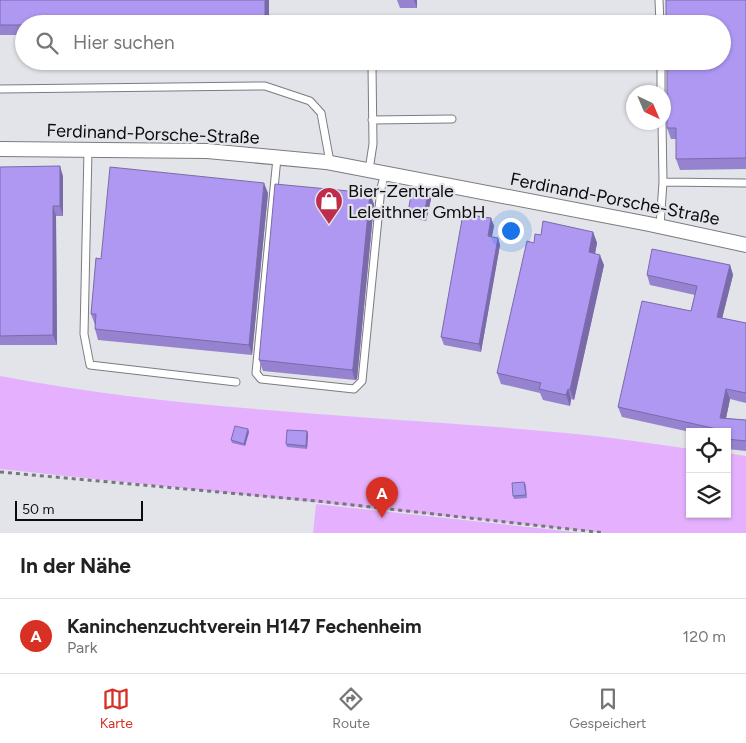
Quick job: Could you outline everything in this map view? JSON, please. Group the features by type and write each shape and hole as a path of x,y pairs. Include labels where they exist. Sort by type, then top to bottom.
{"street":[{"name":"Ferdinand-Porsche-Straße","path":"0,149 207,151 330,162 660,226 746,246"}],"lane":[{"path":"659,0 660,15"},
{"path":"369,170 373,144 372,70"},
{"path":"661,70 661,85"},
{"path":"0,89 265,86 310,101 321,113 330,162"},
{"path":"372,120 452,120"},
{"path":"660,226 663,182 662,130"},
{"path":"88,150 84,334 90,364 236,382"},
{"path":"277,158 256,374 261,378 354,389 362,381 384,173"},
{"path":"663,182 746,183"}],"path":[{"path":"0,472 317,501 605,533"}],"shaded area":[{"path":"0,376 141,398 566,433 686,448 686,518 731,518 731,454 746,456 746,533 606,533 0,469"},
{"path":"316,504 583,533 313,533"}],"building":[{"path":"0,0 265,0 265,15 15,15 15,25 0,25"},
{"path":"666,0 746,0 746,158 676,159 676,128 671,128 671,85 667,85 667,70 731,70 731,15 666,15"},
{"path":"60,166 60,206 53,206 53,335 0,336 0,167"},
{"path":"110,167 264,183 249,345 95,329 96,314 91,314 96,258 101,259"},
{"path":"275,184 370,193 352,370 259,360"},
{"path":"412,190 428,193 424,216 408,212"},
{"path":"463,214 491,218 488,236 498,238 479,344 441,337"},
{"path":"543,221 593,232 589,252 600,255 570,390 568,389 566,395 539,389 541,383 497,373 527,241 534,243 535,234 541,235"},
{"path":"652,249 730,265 717,317 746,323 746,393 726,389 720,418 746,420 746,441 731,439 731,428 712,428 618,407 642,301 691,311 697,286 647,275"},
{"path":"235,426 248,429 244,444 231,440"},
{"path":"287,430 307,431 306,446 286,444"},
{"path":"524,482 526,495 513,496 512,483"}],"place":[{"name":"Bier-Zentrale Leleithner GmbH","path":"329,225"},
{"name":"Kaninchenzuchtverein H147 Fechenheim","path":"382,518"}]}
